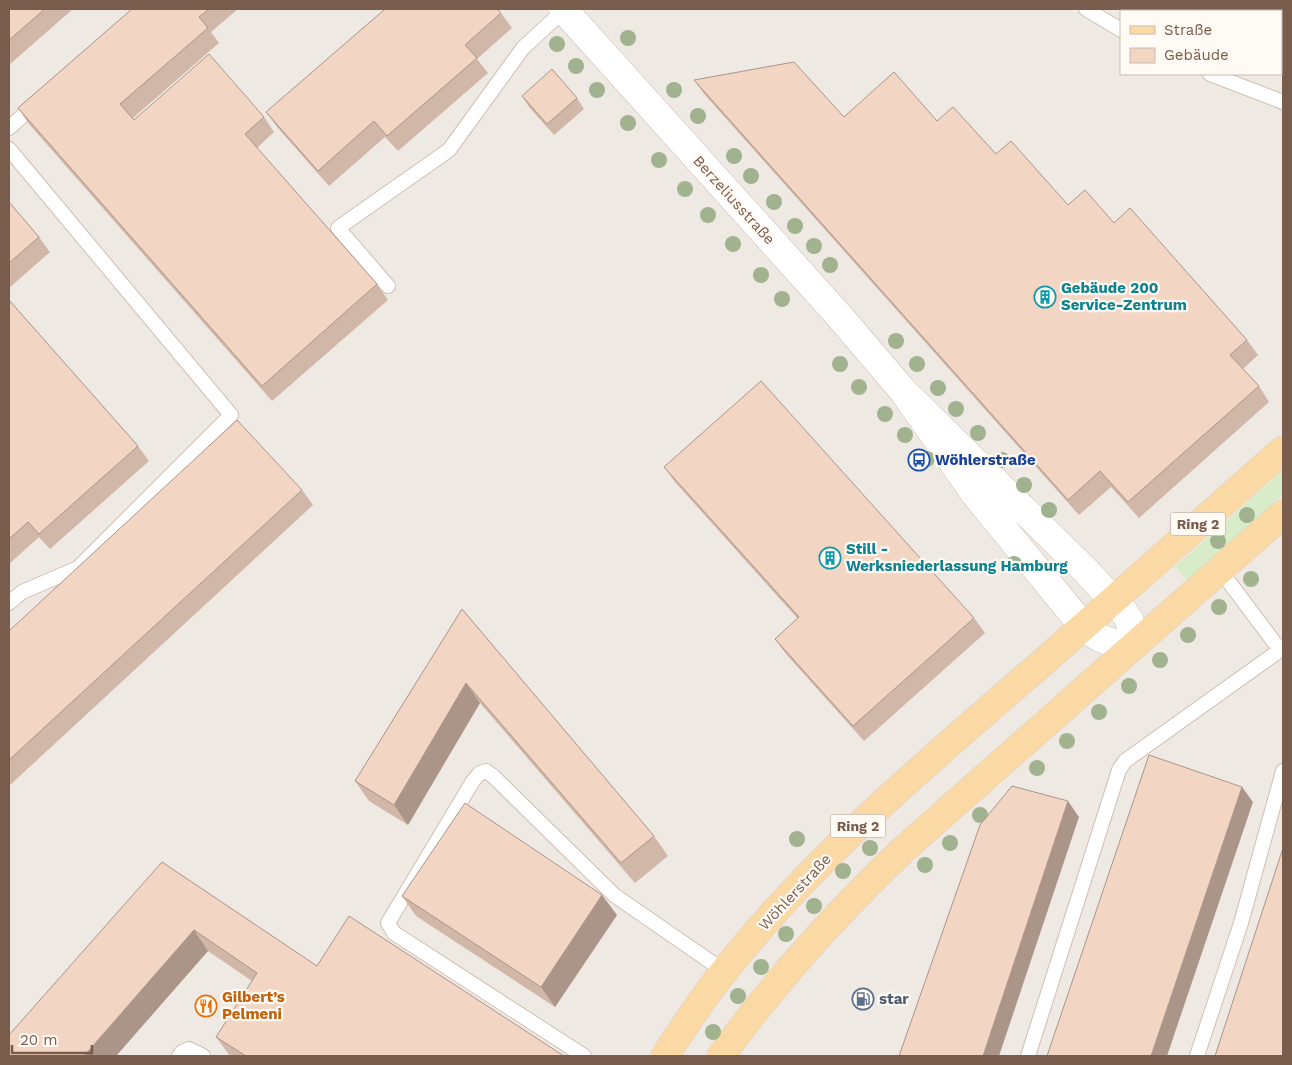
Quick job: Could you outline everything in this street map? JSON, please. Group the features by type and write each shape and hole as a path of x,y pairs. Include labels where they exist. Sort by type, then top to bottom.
{"main road":[{"name":"Wöhlerstraße","path":"665,1056 724,971 791,893 833,851 876,809 1283,450"},
{"name":"Ring 2","path":"721,1056 792,964 866,885 904,849 1283,514"}],"street":[{"name":"Berzeliusstraße","path":"564,9 841,318 904,392 1124,612 1130,621 1132,647 1099,639 1083,626 975,494 904,392"}],"lane":[{"path":"388,286 338,228 449,150 523,48 564,9"},
{"path":"1086,9 1120,29"},
{"path":"1213,75 1283,102"},
{"path":"9,128 46,95"},
{"path":"9,149 230,415 78,568 22,592 9,604"},
{"path":"1028,1056 1119,770 1125,761 1282,649 1220,570"},
{"path":"584,1056 394,933 388,924 468,789 480,773 486,771 493,776 614,895 724,971"},
{"path":"1197,1056 1241,923 1283,771"},
{"path":"179,1056 182,1052 189,1049 203,1056"}],"shaded area":[{"path":"9,9 1283,9 1283,1056 9,1056"}],"green space":[{"path":"1283,470 1283,495 1187,580 1175,567"}],"building":[{"path":"9,9 45,9 9,40"},
{"path":"132,9 209,9 199,17 208,28 120,104 134,120 209,54 264,117 245,134 377,284 262,386 18,108"},
{"path":"385,9 497,9 501,13 465,45 477,58 387,136 374,121 318,171 266,112"},
{"path":"1283,9 1283,18 1282,20 1282,10 1147,10"},
{"name":"Gebäude 200 Service-Zentrum","path":"794,62 844,117 894,72 937,121 953,107 996,154 1011,141 1068,205 1085,190 1114,223 1130,208 1247,340 1230,355 1259,386 1128,502 1100,471 1068,500 694,80"},
{"path":"552,69 577,98 547,124 522,96"},
{"path":"9,202 39,237 9,263"},
{"path":"9,300 138,446 39,534 28,522 9,539"},
{"name":"Still - Werksniederlassung Hamburg","path":"761,381 974,618 853,726 775,639 799,617 664,467"},
{"path":"237,420 302,490 9,760 9,631"},
{"path":"462,609 654,836 621,863 466,683 394,805 355,781"},
{"path":"1149,755 1242,787 1151,1056 1047,1056"},
{"path":"1012,786 1068,801 983,1056 899,1056 980,825"},
{"path":"465,803 602,895 541,987 402,896"},
{"path":"1283,848 1283,1056 1215,1056"},
{"path":"162,862 317,966 349,916 564,1056 246,1056 216,1037 257,973 194,930 84,1056 9,1056 9,1035"}],"place":[{"name":"Gebäude 200 Service-Zentrum","path":"1045,297"},
{"name":"Wöhlerstraße","path":"919,460"},
{"name":"Still - Werksniederlassung Hamburg","path":"830,558"},
{"name":"star","path":"863,999"},
{"name":"Gilbert’s Pelmeni","path":"206,1006"}]}
